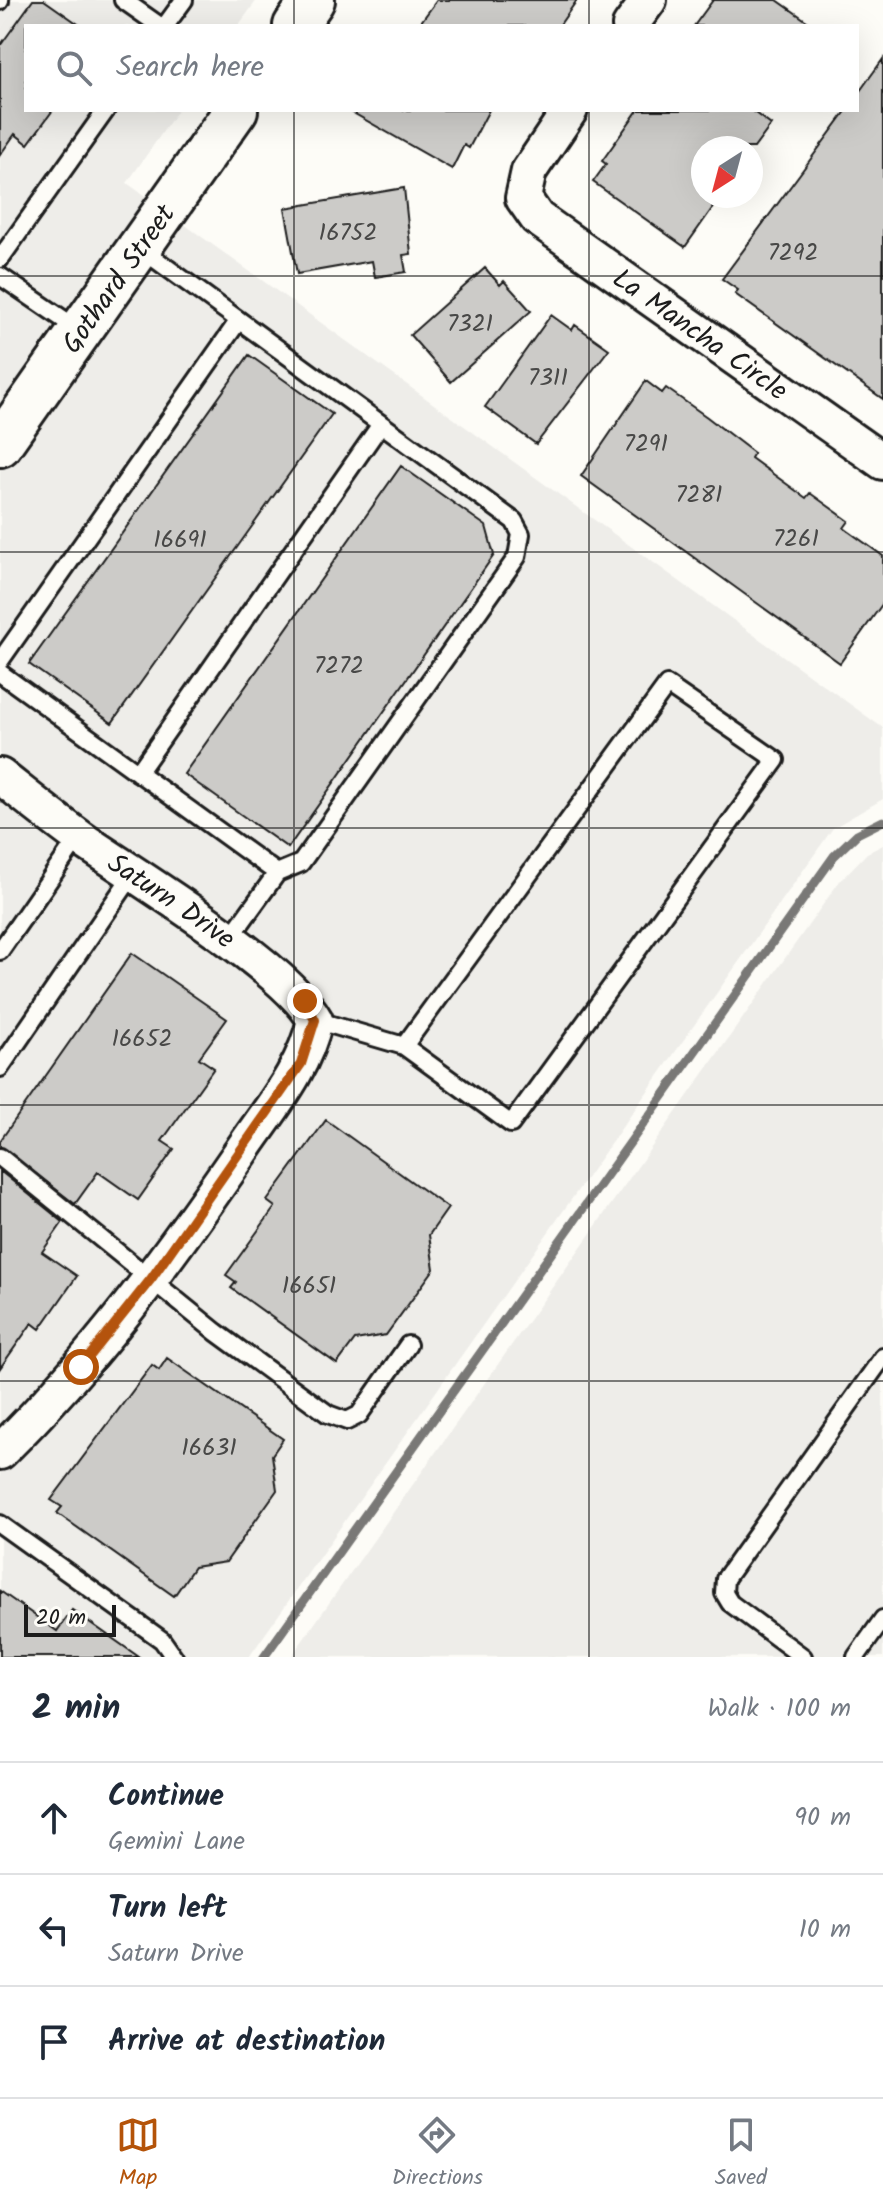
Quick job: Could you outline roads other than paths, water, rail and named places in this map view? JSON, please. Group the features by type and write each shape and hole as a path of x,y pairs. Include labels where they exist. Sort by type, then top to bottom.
{"street":[{"path":"296,24 313,0"},
{"path":"631,24 649,0"},
{"name":"Gothard Street","path":"0,445 235,112"},
{"name":"La Mancha Circle","path":"569,112 529,171 523,198 537,218 883,462"},
{"name":"Saturn Drive","path":"0,776 79,837 228,941 305,1001 312,1032"},
{"path":"0,1452 81,1367 151,1279 301,1064 312,1032"}],"lane":[{"path":"123,0 160,24"},
{"path":"165,24 184,0"},
{"path":"0,259 105,112"},
{"path":"139,247 514,521 521,543 517,557 301,863 277,873 228,941"},
{"path":"0,276 81,331"},
{"path":"0,661 239,320"},
{"path":"138,773 381,424"},
{"path":"0,673 277,873"},
{"path":"312,1032 404,1046 511,1124 776,760 667,685 404,1046"},
{"path":"0,951 79,837"},
{"path":"0,1068 133,874"},
{"path":"0,1157 216,1332 315,1405 347,1421 359,1415 408,1345"},
{"path":"803,1657 730,1603 724,1593 725,1579 883,1357"},
{"path":"0,1524 162,1640 174,1657"},
{"path":"856,1657 883,1619"}],"waterway":[{"path":"264,1657 834,856 857,834 883,821"}]}
